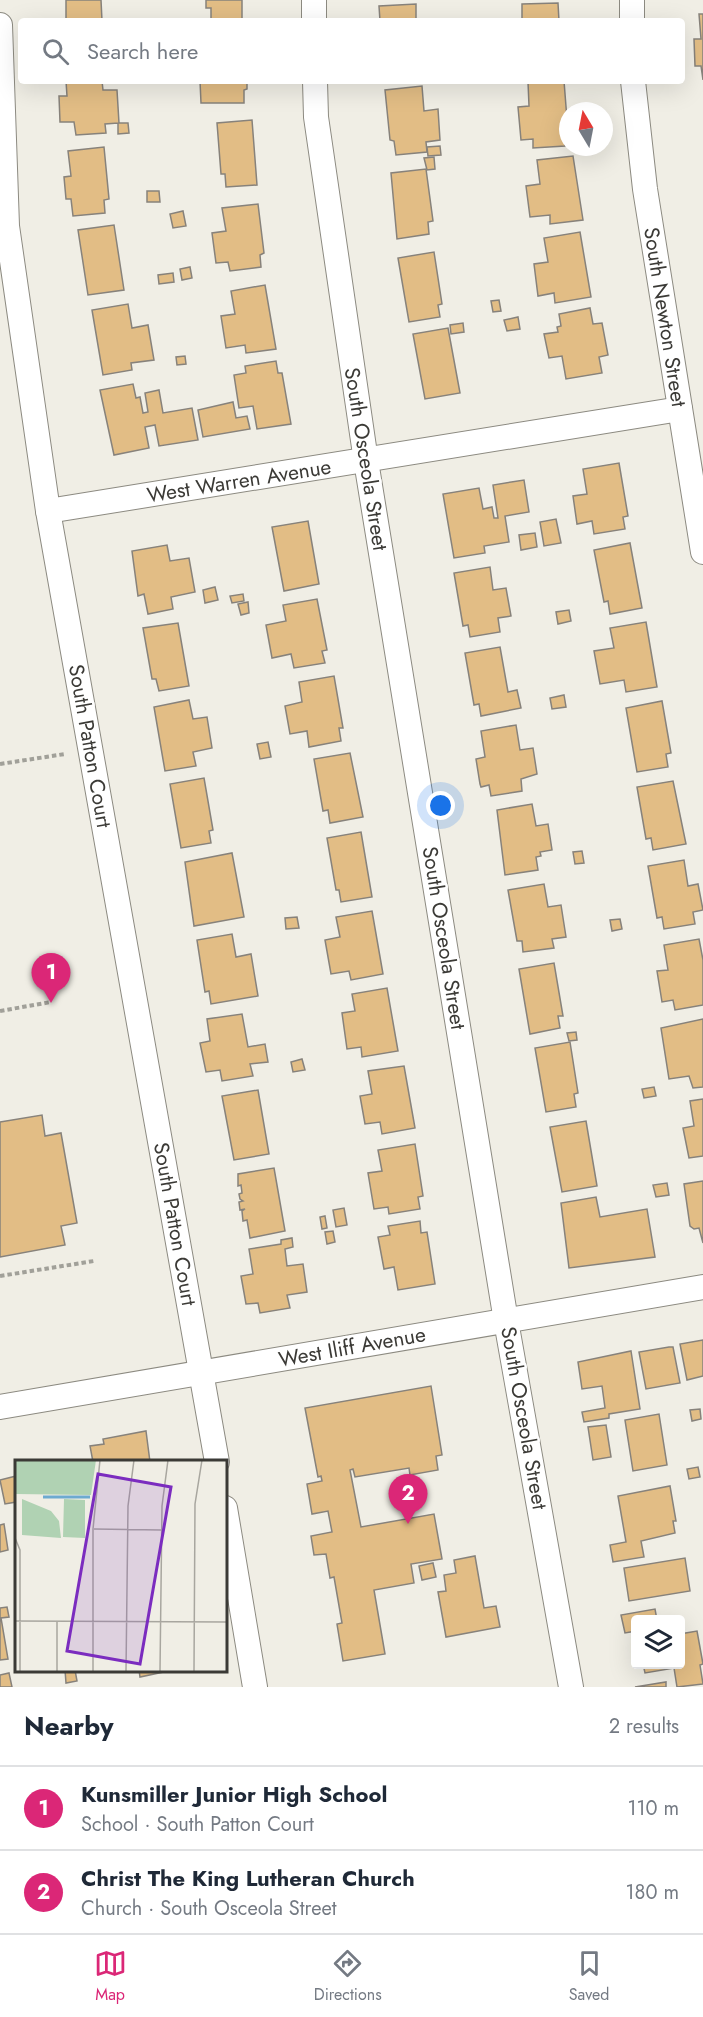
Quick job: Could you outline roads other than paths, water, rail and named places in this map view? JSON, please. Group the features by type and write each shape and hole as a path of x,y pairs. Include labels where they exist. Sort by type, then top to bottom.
{"street":[{"path":"314,0 314,18"},
{"path":"632,0 632,18"},
{"name":"South Patton Court","path":"0,25 7,226 48,511 217,1460"},
{"name":"South Osceola Street","path":"315,84 317,128 366,461 506,1321 571,1687"},
{"name":"South Newton Street","path":"633,84 645,189 703,552"},
{"name":"West Warren Avenue","path":"48,511 680,409"},
{"name":"West Iliff Avenue","path":"0,1407 703,1287"},
{"path":"226,1514 255,1687"}],"place":[{"name":"Kunsmiller Junior High School","path":"51,1003"},
{"name":"Christ The King Lutheran Church","path":"408,1524"}]}
